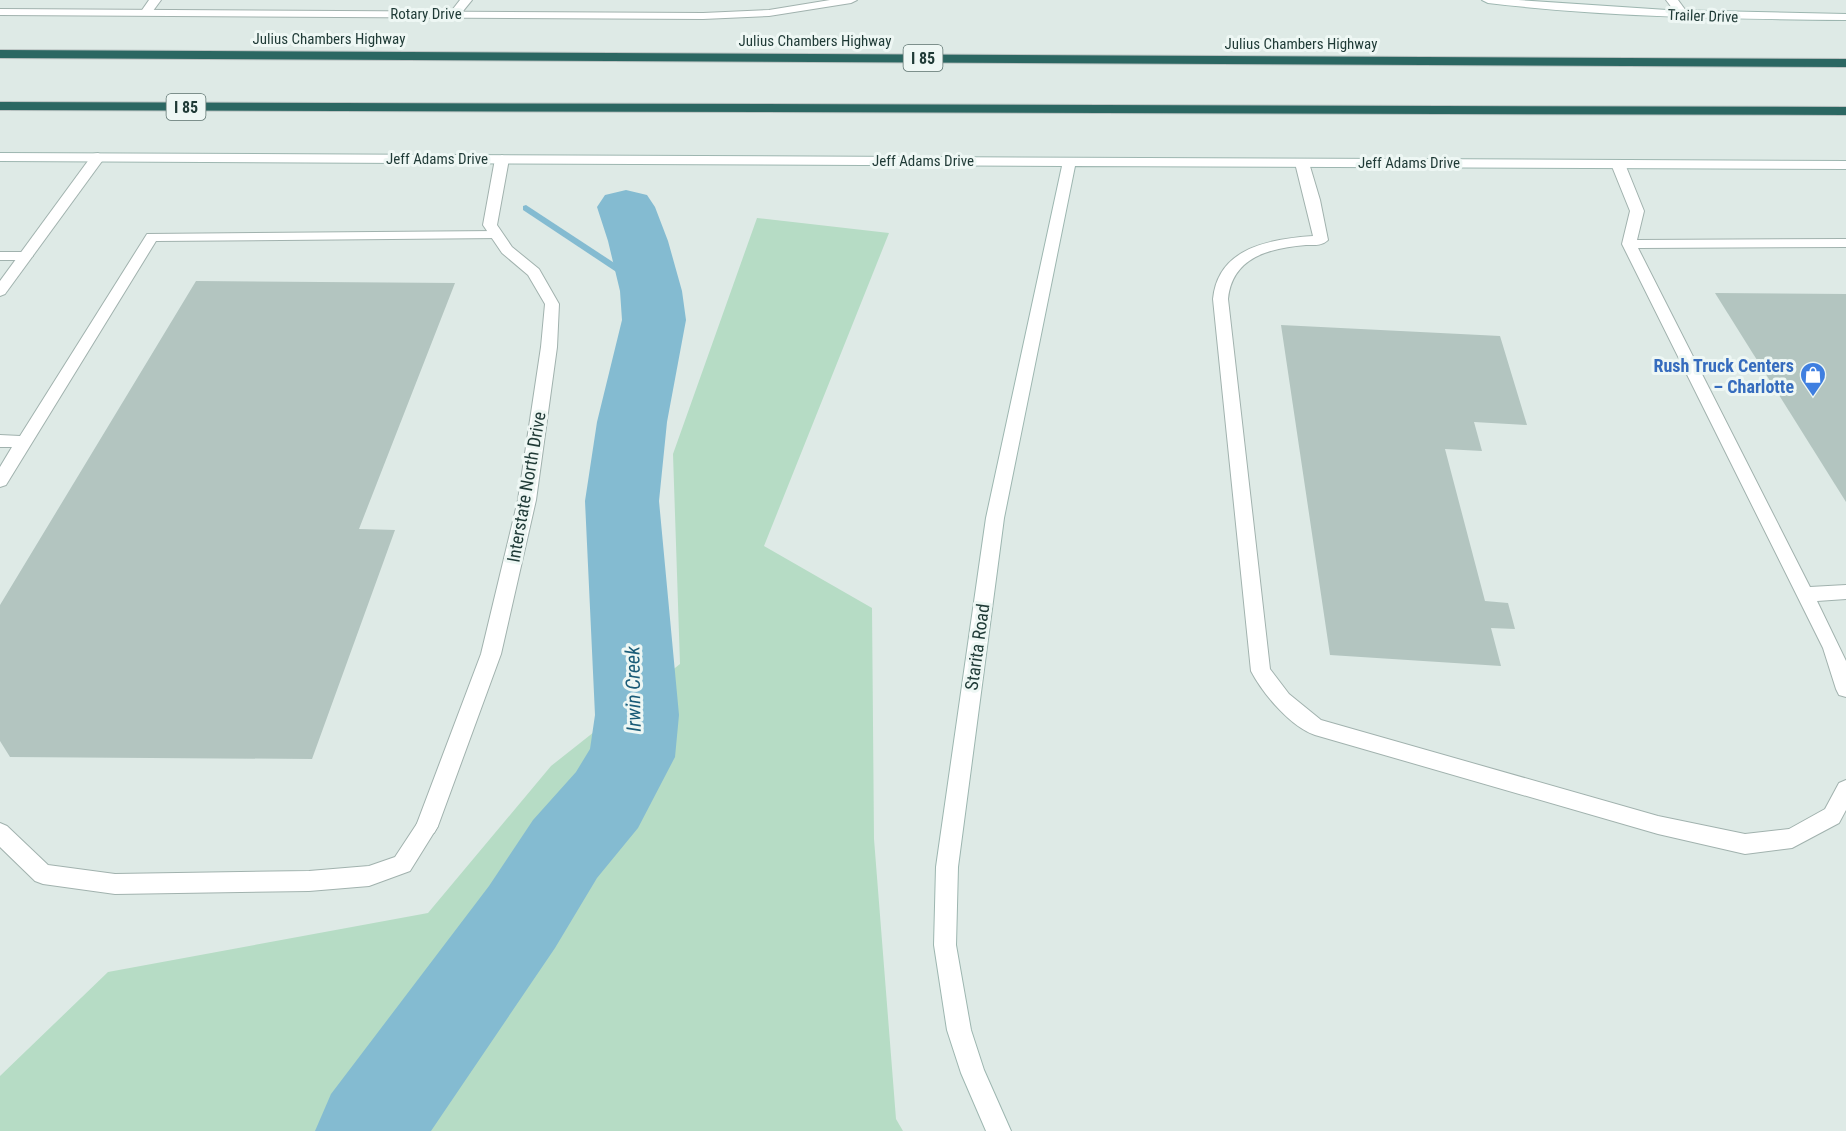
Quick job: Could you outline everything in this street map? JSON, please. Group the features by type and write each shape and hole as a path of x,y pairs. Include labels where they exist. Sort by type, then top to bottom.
{"highway":[{"name":"Julius Chambers Highway","path":"0,54 1846,63"},
{"name":"I 85","path":"0,106 1846,111"}],"street":[{"path":"146,13 155,0"},
{"path":"455,15 466,0"},
{"name":"Rotary Drive","path":"0,12 736,15 802,9 851,0"},
{"name":"Trailer Drive","path":"1488,0 1558,8 1683,15 1846,17"},
{"path":"1672,0 1683,15"},
{"name":"Jeff Adams Drive","path":"0,157 1846,165"},
{"path":"0,291 98,157"},
{"path":"496,235 489,225 502,159"},
{"name":"Starita Road","path":"999,1131 973,1073 959,1030 945,945 947,867 995,518 1069,162"},
{"path":"1302,163 1313,200 1321,240 1278,243 1249,251 1232,265 1221,290 1222,327 1261,671 1282,700 1315,727 1658,825 1745,844 1791,838 1832,816 1846,789"},
{"path":"1618,164 1637,211 1629,244 1832,648 1846,689"},
{"path":"0,481 152,237 496,235"},
{"name":"Interstate North Drive","path":"0,833 43,874 126,884 309,880 369,876 402,864 427,826 491,654 527,500 549,347 552,304 534,272 507,250 496,235"},
{"path":"1629,244 1846,243"},
{"path":"0,256 26,256"},
{"path":"0,441 24,442"},
{"path":"1805,594 1846,592"}],"green space":[{"path":"757,218 889,233 764,546 872,608 874,839 896,1119 903,1131 0,1131 0,1076 108,972 428,913 551,766 680,664 673,454"}],"building":[{"path":"196,281 455,283 359,529 395,530 312,759 10,757 0,741 0,605"},
{"name":"Rush Truck Centers – Charlotte","path":"1715,293 1846,294 1846,502"},
{"path":"1281,325 1500,336 1527,425 1474,422 1482,451 1445,449 1485,601 1508,603 1515,629 1491,628 1501,666 1330,655"}],"waterway":[{"name":"Irwin Creek","path":"368,1131 522,917 565,849 607,800 632,757 637,715 622,501 632,422 654,320 651,291 638,241 626,207"},
{"path":"526,208 651,291"}],"place":[{"name":"Rush Truck Centers – Charlotte","path":"1813,398"}]}
